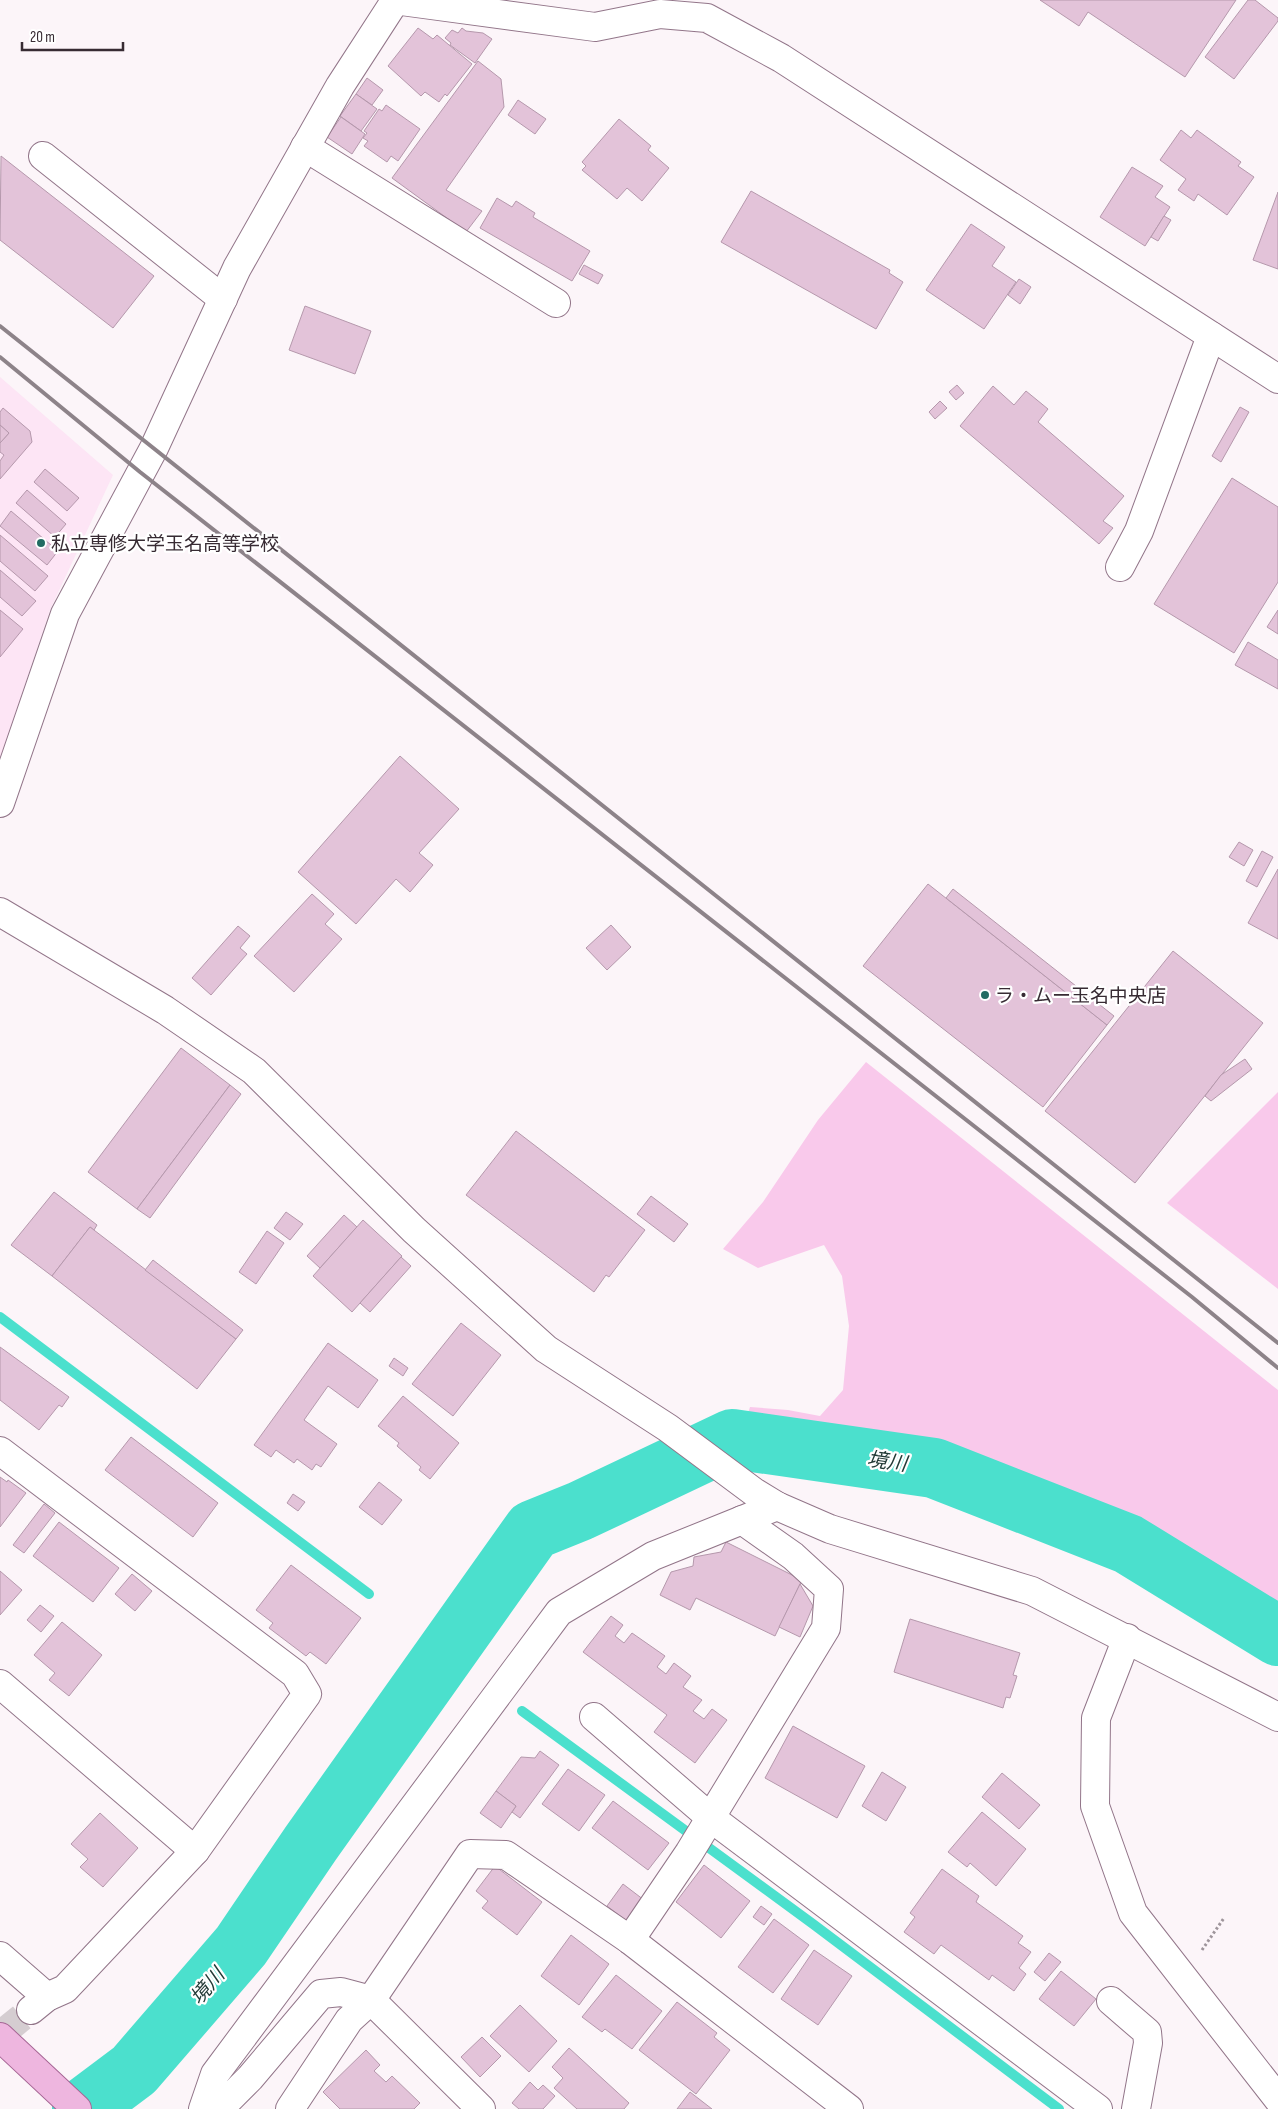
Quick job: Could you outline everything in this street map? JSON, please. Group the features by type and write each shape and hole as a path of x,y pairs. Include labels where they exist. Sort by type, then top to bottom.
{"main road":[{"path":"6,2042 77,2109"}],"street":[{"path":"0,803 65,614 154,448 237,268 340,86 394,0 595,27 660,7 707,18 781,58 1278,379"},
{"path":"305,148 556,303"},
{"path":"43,156 223,300"},
{"path":"1120,567 1139,531 1211,336"},
{"path":"0,912 165,1010 254,1071 414,1230 546,1349 668,1428 754,1492 777,1506 830,1528 1032,1591 1278,1717"},
{"path":"0,1452 295,1674 307,1694 195,1851 64,1990 39,2004 0,1956"},
{"path":"203,2109 215,2074 559,1612 653,1556 777,1506"},
{"path":"630,1940 708,1823 826,1628 828,1589 794,1556 742,1520"},
{"path":"1127,1638 1096,1718 1095,1806 1133,1913 1278,2099"},
{"path":"0,1684 195,1851"},
{"path":"594,1717 708,1823 1098,2109"},
{"path":"290,2109 349,2020 370,2000 470,1854 506,1855 630,1940 850,2109"},
{"path":"219,2109 250,2078 321,1994 341,1992 370,2000 481,2109"},
{"path":"1111,2001 1146,2032 1148,2043 1136,2109"}],"path":[{"path":"1197,1956 1224,1918"}],"shaded area":[{"name":"私立専修大学玉名高等学校","path":"0,377 113,475 50,610 0,759"},
{"path":"866,1062 1278,1390 1278,1636 1128,1544 934,1468 732,1439 746,1419 750,1407 788,1410 820,1416 843,1390 849,1326 842,1276 824,1245 758,1268 723,1249 763,1202 818,1120"},
{"path":"1278,1092 1278,1289 1167,1203"}],"building":[{"path":"1040,0 1236,0 1185,77 1088,12 1079,26"},
{"path":"1248,0 1255,0 1278,18 1278,21 1234,79 1205,57"},
{"path":"418,28 433,39 437,35 472,64 447,96 445,94 439,102 425,92 421,96 388,66"},
{"path":"462,28 466,31 483,33 492,39 475,63 450,45 451,43 445,38 452,30 458,33"},
{"path":"478,61 501,79 504,107 446,190 482,211 466,232 392,178"},
{"path":"367,78 383,90 372,105 356,94"},
{"path":"356,94 377,109 361,131 340,116"},
{"path":"518,100 546,119 535,134 508,115"},
{"path":"386,105 420,129 398,161 391,156 387,162 364,146 368,141 363,138 367,133 364,131 379,109 382,111"},
{"path":"341,117 365,134 352,154 327,137"},
{"path":"619,119 651,146 648,150 669,168 642,201 627,188 617,199 582,170 586,166 582,162"},
{"path":"1181,130 1191,138 1197,130 1241,162 1238,166 1254,177 1227,215 1198,194 1194,201 1178,190 1186,179 1160,160"},
{"path":"1,156 154,276 113,328 0,240"},
{"path":"1132,167 1163,186 1155,197 1170,207 1145,246 1100,217"},
{"path":"751,191 890,270 889,273 903,282 876,329 721,242"},
{"path":"1278,192 1278,269 1253,260"},
{"path":"497,198 512,207 516,201 535,213 533,217 590,251 572,281 480,228"},
{"path":"1164,216 1171,220 1158,241 1151,237"},
{"path":"971,224 1005,247 992,266 1016,282 984,329 926,290"},
{"path":"584,265 603,275 598,284 579,274"},
{"path":"1019,279 1031,287 1020,304 1008,295"},
{"path":"305,306 371,331 355,374 289,350"},
{"path":"957,385 964,393 956,400 949,392"},
{"path":"993,386 1014,405 1026,391 1048,409 1038,422 1124,496 1103,521 1113,528 1099,544 960,426"},
{"path":"940,401 947,408 935,419 929,412"},
{"path":"1240,407 1249,412 1221,462 1212,456"},
{"path":"3,408 30,431 32,442 0,479 0,461 4,455 0,452 0,443 9,433 0,425 0,412"},
{"path":"0,425 9,433 0,443"},
{"path":"45,469 79,498 67,511 34,482"},
{"path":"1232,478 1278,507 1278,582 1234,653 1154,604"},
{"path":"27,490 66,524 55,537 16,503"},
{"path":"11,511 58,551 47,565 0,526"},
{"path":"0,535 48,576 35,591 0,561"},
{"path":"0,570 36,601 22,616 0,597"},
{"path":"0,610 23,629 0,657"},
{"path":"1278,610 1278,634 1267,627"},
{"path":"1248,642 1278,660 1278,689 1235,665"},
{"path":"400,756 459,809 419,853 433,865 410,892 396,879 356,924 298,872"},
{"path":"1239,842 1253,850 1244,866 1229,857"},
{"path":"1262,851 1273,857 1257,887 1246,881"},
{"path":"1278,869 1278,939 1248,923"},
{"name":"ラ・ムー玉名中央店","path":"928,884 1107,1025 1043,1107 863,966"},
{"path":"953,889 1114,1016 1107,1025 946,898"},
{"path":"312,894 334,914 325,924 342,939 294,992 254,956"},
{"path":"611,925 631,947 607,970 586,948"},
{"path":"238,926 250,936 240,948 247,954 211,995 192,978"},
{"path":"1173,951 1263,1023 1135,1183 1045,1111"},
{"path":"181,1048 230,1085 137,1209 88,1172"},
{"path":"1245,1059 1252,1069 1211,1101 1205,1096 1221,1075"},
{"path":"230,1085 241,1094 150,1218 137,1209"},
{"path":"516,1131 645,1230 609,1277 606,1275 594,1292 466,1195"},
{"path":"54,1192 97,1225 94,1230 90,1227 52,1276 11,1245"},
{"path":"651,1196 688,1224 674,1242 637,1214"},
{"path":"286,1212 303,1224 290,1240 274,1228"},
{"path":"344,1215 357,1227 320,1268 307,1256"},
{"path":"363,1220 402,1256 352,1312 313,1276"},
{"path":"90,1227 236,1339 197,1389 52,1276"},
{"path":"267,1231 284,1243 256,1284 239,1272"},
{"path":"401,1257 411,1266 370,1312 360,1303"},
{"path":"153,1260 243,1330 236,1339 145,1270"},
{"path":"461,1323 501,1355 453,1416 412,1384"},
{"path":"328,1343 378,1380 358,1408 328,1386 304,1420 337,1444 321,1467 316,1464 312,1470 297,1459 294,1463 276,1450 271,1457 254,1445"},
{"path":"0,1347 69,1397 62,1407 59,1405 39,1430 0,1400"},
{"path":"394,1358 408,1368 403,1376 389,1366"},
{"path":"403,1396 459,1443 430,1479 419,1470 421,1467 397,1446 399,1443 378,1426"},
{"path":"131,1437 218,1503 193,1537 105,1470"},
{"path":"0,1477 7,1482 8,1480 26,1493 0,1527"},
{"path":"379,1482 402,1500 382,1525 359,1507"},
{"path":"293,1494 305,1502 298,1511 287,1503"},
{"path":"44,1504 55,1513 24,1553 13,1545"},
{"path":"59,1522 119,1568 93,1602 33,1556"},
{"path":"726,1542 802,1580 775,1636 696,1598 690,1610 660,1595 671,1572 693,1566 694,1557 721,1552"},
{"path":"291,1565 361,1618 326,1664 310,1652 306,1656 269,1628 273,1623 256,1610"},
{"path":"0,1571 22,1590 0,1615"},
{"path":"132,1574 152,1591 135,1611 115,1594"},
{"path":"800,1584 813,1606 800,1637 779,1627"},
{"path":"40,1605 54,1616 41,1632 27,1620"},
{"path":"611,1616 623,1625 615,1636 624,1643 632,1633 665,1656 657,1667 666,1674 674,1663 691,1676 683,1687 702,1700 693,1711 704,1719 712,1709 727,1720 695,1763 654,1732 667,1715 583,1652"},
{"path":"910,1619 1020,1653 1013,1675 1017,1676 1010,1698 1006,1697 1003,1708 894,1672"},
{"path":"62,1622 102,1655 69,1696 49,1680 55,1673 34,1655"},
{"path":"793,1726 865,1766 837,1818 765,1778"},
{"path":"540,1751 559,1765 520,1818 512,1812 516,1806 496,1791 521,1757 535,1758"},
{"path":"568,1769 605,1795 579,1831 542,1804"},
{"path":"882,1772 906,1787 886,1821 862,1806"},
{"path":"1002,1773 1040,1805 1019,1829 982,1797"},
{"path":"496,1791 516,1806 501,1828 480,1813"},
{"path":"613,1801 669,1843 648,1870 592,1828"},
{"path":"982,1812 1026,1849 996,1886 970,1863 967,1867 948,1852"},
{"path":"100,1813 138,1848 103,1887 80,1867 88,1859 71,1844"},
{"path":"704,1865 750,1901 721,1938 676,1902"},
{"path":"495,1866 542,1902 517,1935 482,1908 488,1901 476,1891"},
{"path":"942,1869 979,1896 976,1902 1023,1936 1018,1943 1031,1952 1019,1968 1026,1974 1014,1991 992,1975 989,1980 941,1945 934,1954 904,1932 915,1917 910,1913"},
{"path":"623,1884 644,1900 628,1922 607,1906"},
{"path":"761,1906 772,1914 764,1925 753,1917"},
{"path":"774,1919 809,1945 773,1993 738,1967"},
{"path":"571,1935 609,1964 579,2005 541,1976"},
{"path":"814,1950 852,1976 818,2025 781,1999"},
{"path":"1049,1953 1061,1962 1045,1981 1034,1972"},
{"path":"1061,1971 1096,1999 1074,2026 1039,1999"},
{"path":"616,1975 662,2011 632,2049 605,2029 602,2032 582,2017"},
{"path":"677,2002 717,2033 714,2037 730,2050 696,2094 639,2050"},
{"path":"520,2005 557,2041 529,2072 490,2036"},
{"path":"482,2037 501,2056 480,2077 461,2057"},
{"path":"569,2048 629,2103 624,2109 577,2109 554,2088 563,2078 552,2067"},
{"path":"366,2050 380,2065 374,2071 386,2082 392,2076 420,2103 414,2109 340,2109 323,2092"},
{"path":"530,2082 538,2090 543,2085 555,2096 543,2109 519,2109 512,2103"},
{"path":"690,2092 712,2109 677,2109"}],"waterway":[{"path":"0,1317 369,1594"},
{"name":"境川","path":"82,2109 134,2070 241,1946 311,1843 533,1530 580,1511 732,1439 934,1468 1128,1544 1278,1636"},
{"path":"522,1711 813,1924 1059,2109"}],"tunnel":[{"path":"0,2035 31,2010"}],"railway":[{"path":"0,326 1278,1343"},
{"path":"0,357 140,472 1192,1297 1278,1368"}],"place":[{"name":"私立専修大学玉名高等学校","path":"41,543"},
{"name":"ラ・ムー玉名中央店","path":"985,995"}]}
